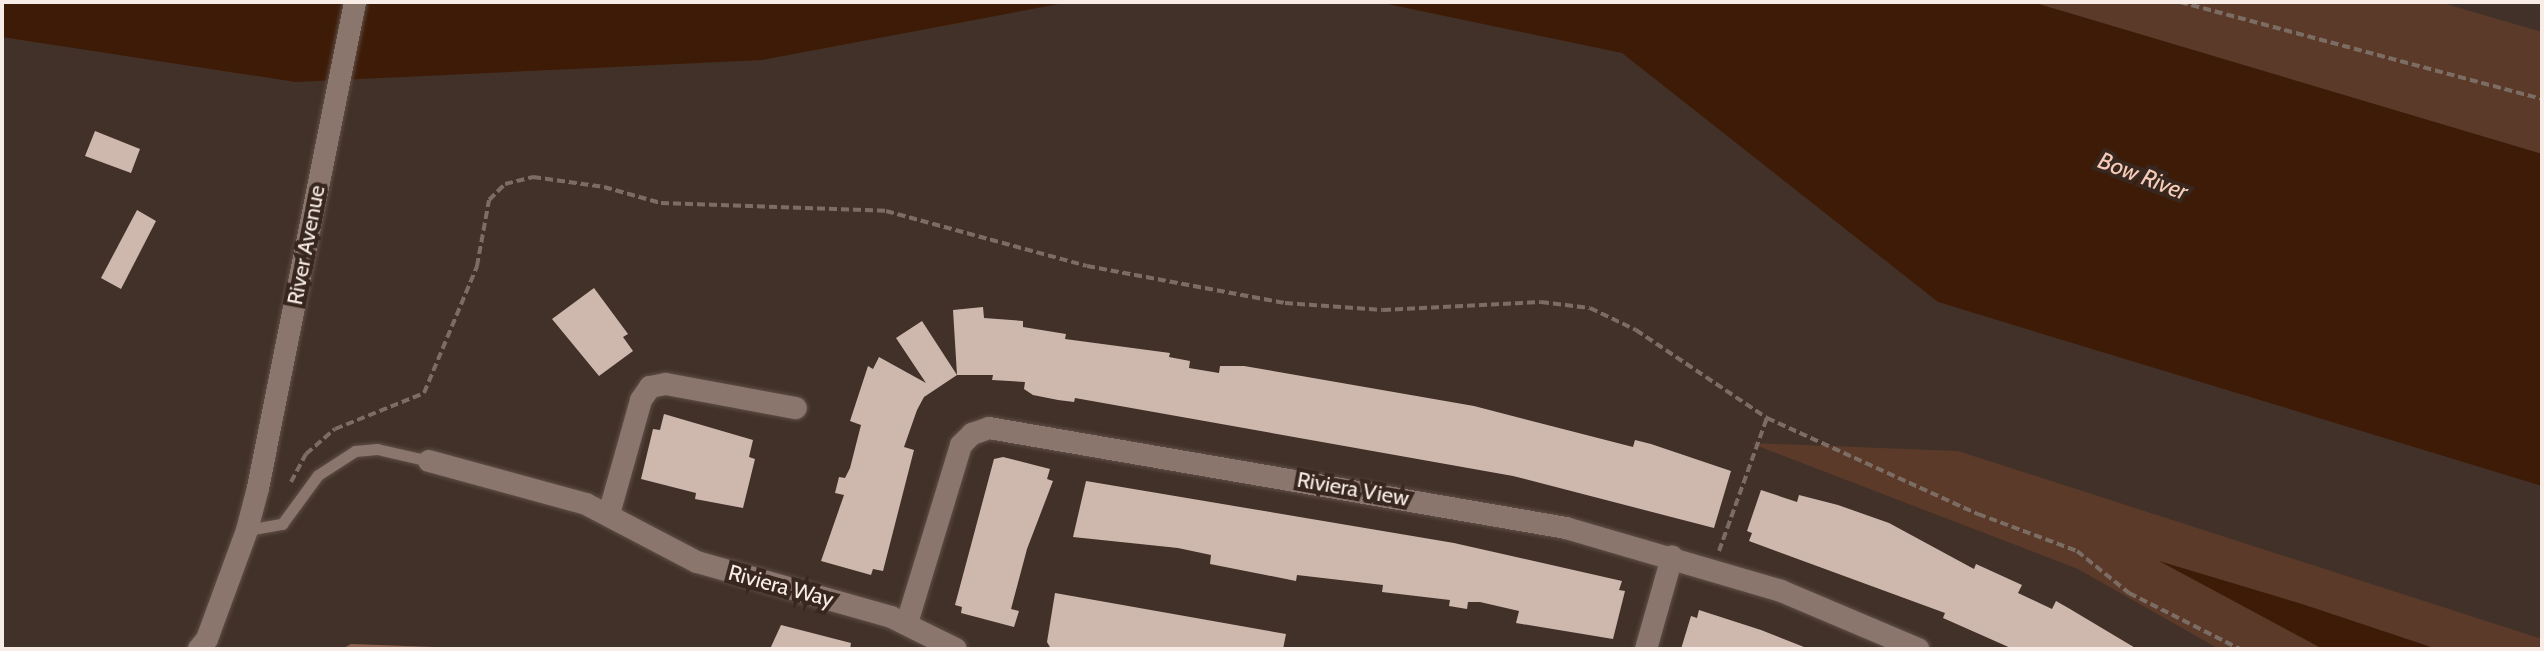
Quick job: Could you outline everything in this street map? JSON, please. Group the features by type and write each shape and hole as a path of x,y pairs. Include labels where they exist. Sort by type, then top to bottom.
{"street":[{"name":"River Avenue","path":"199,649 207,639 247,530 258,488 355,2"},
{"path":"609,514 641,400 650,387 666,384 796,408"},
{"name":"Riviera View","path":"907,623 961,445 972,434 989,428 1495,514 1672,557 1781,591 1918,649"},
{"name":"Riviera Way","path":"429,461 609,514 697,562 907,623 956,649"},
{"path":"1646,649 1672,557"}],"lane":[{"path":"247,530 282,524 318,475 355,451 377,449 429,461"}],"path":[{"path":"2180,2 2542,99"},
{"path":"286,494 306,454 335,429 424,393 477,266 489,200 505,184 533,177 604,187 661,203 886,211 1087,266 1285,303 1383,310 1564,303 1612,316 1767,418 1896,472 1978,514 2077,551 2129,593 2240,649"},
{"path":"1719,552 1767,418"}],"shaded area":[{"path":"2032,2 2439,2 2542,32 2542,154"},
{"path":"1750,443 1958,451 2542,639 2542,649 2219,649 2078,569"},
{"path":"351,644 491,649 342,649"}],"water":[{"path":"2,2 1069,2 762,60 296,82 2,37"},
{"name":"Bow River","path":"1378,2 2032,2 2542,154 2542,486 1938,302 1622,53"},
{"path":"2159,561 2302,604 2437,649 2323,649"}],"building":[{"path":"95,131 140,149 131,173 85,156"},
{"path":"137,210 156,221 121,289 101,278"},
{"path":"594,288 628,334 623,337 633,351 599,376 552,319"},
{"path":"983,307 984,318 1023,321 1023,327 1066,334 1065,339 1170,353 1169,357 1190,361 1189,368 1219,373 1220,366 1244,366 1474,406 1633,447 1635,440 1651,444 1731,471 1714,528 1513,476 1075,398 1074,402 1058,400 1033,395 1024,389 1025,382 992,380 993,375 957,375 953,310"},
{"path":"922,321 957,375 924,397 917,410 904,447 914,450 883,571 873,569 871,575 821,561 844,495 835,493 839,477 845,478 850,468 861,425 850,421 868,366 873,369 879,357 926,383 896,338"},
{"path":"664,414 753,440 749,457 755,459 743,508 695,499 696,493 641,479 653,429 660,430"},
{"path":"1003,457 1050,469 1047,479 1053,481 1027,549 1011,609 1019,611 1014,627 961,613 962,607 955,605 994,459"},
{"path":"1086,481 1454,543 1622,581 1619,590 1625,591 1613,639 1516,623 1519,611 1480,602 1468,602 1467,609 1449,606 1450,600 1382,592 1383,585 1297,575 1296,581 1210,564 1211,555 1178,548 1073,537"},
{"path":"1761,490 1797,502 1799,495 1838,505 1889,523 1974,569 1976,564 2022,585 2018,593 2052,609 2056,601 2137,649 2013,649 1943,618 1945,613 1749,541 1752,533 1747,531"},
{"path":"1055,593 1286,634 1283,649 1051,649 1047,642"},
{"path":"1699,610 1809,649 1681,649 1691,616 1697,618"},
{"path":"781,625 851,643 850,649 770,649"}]}
